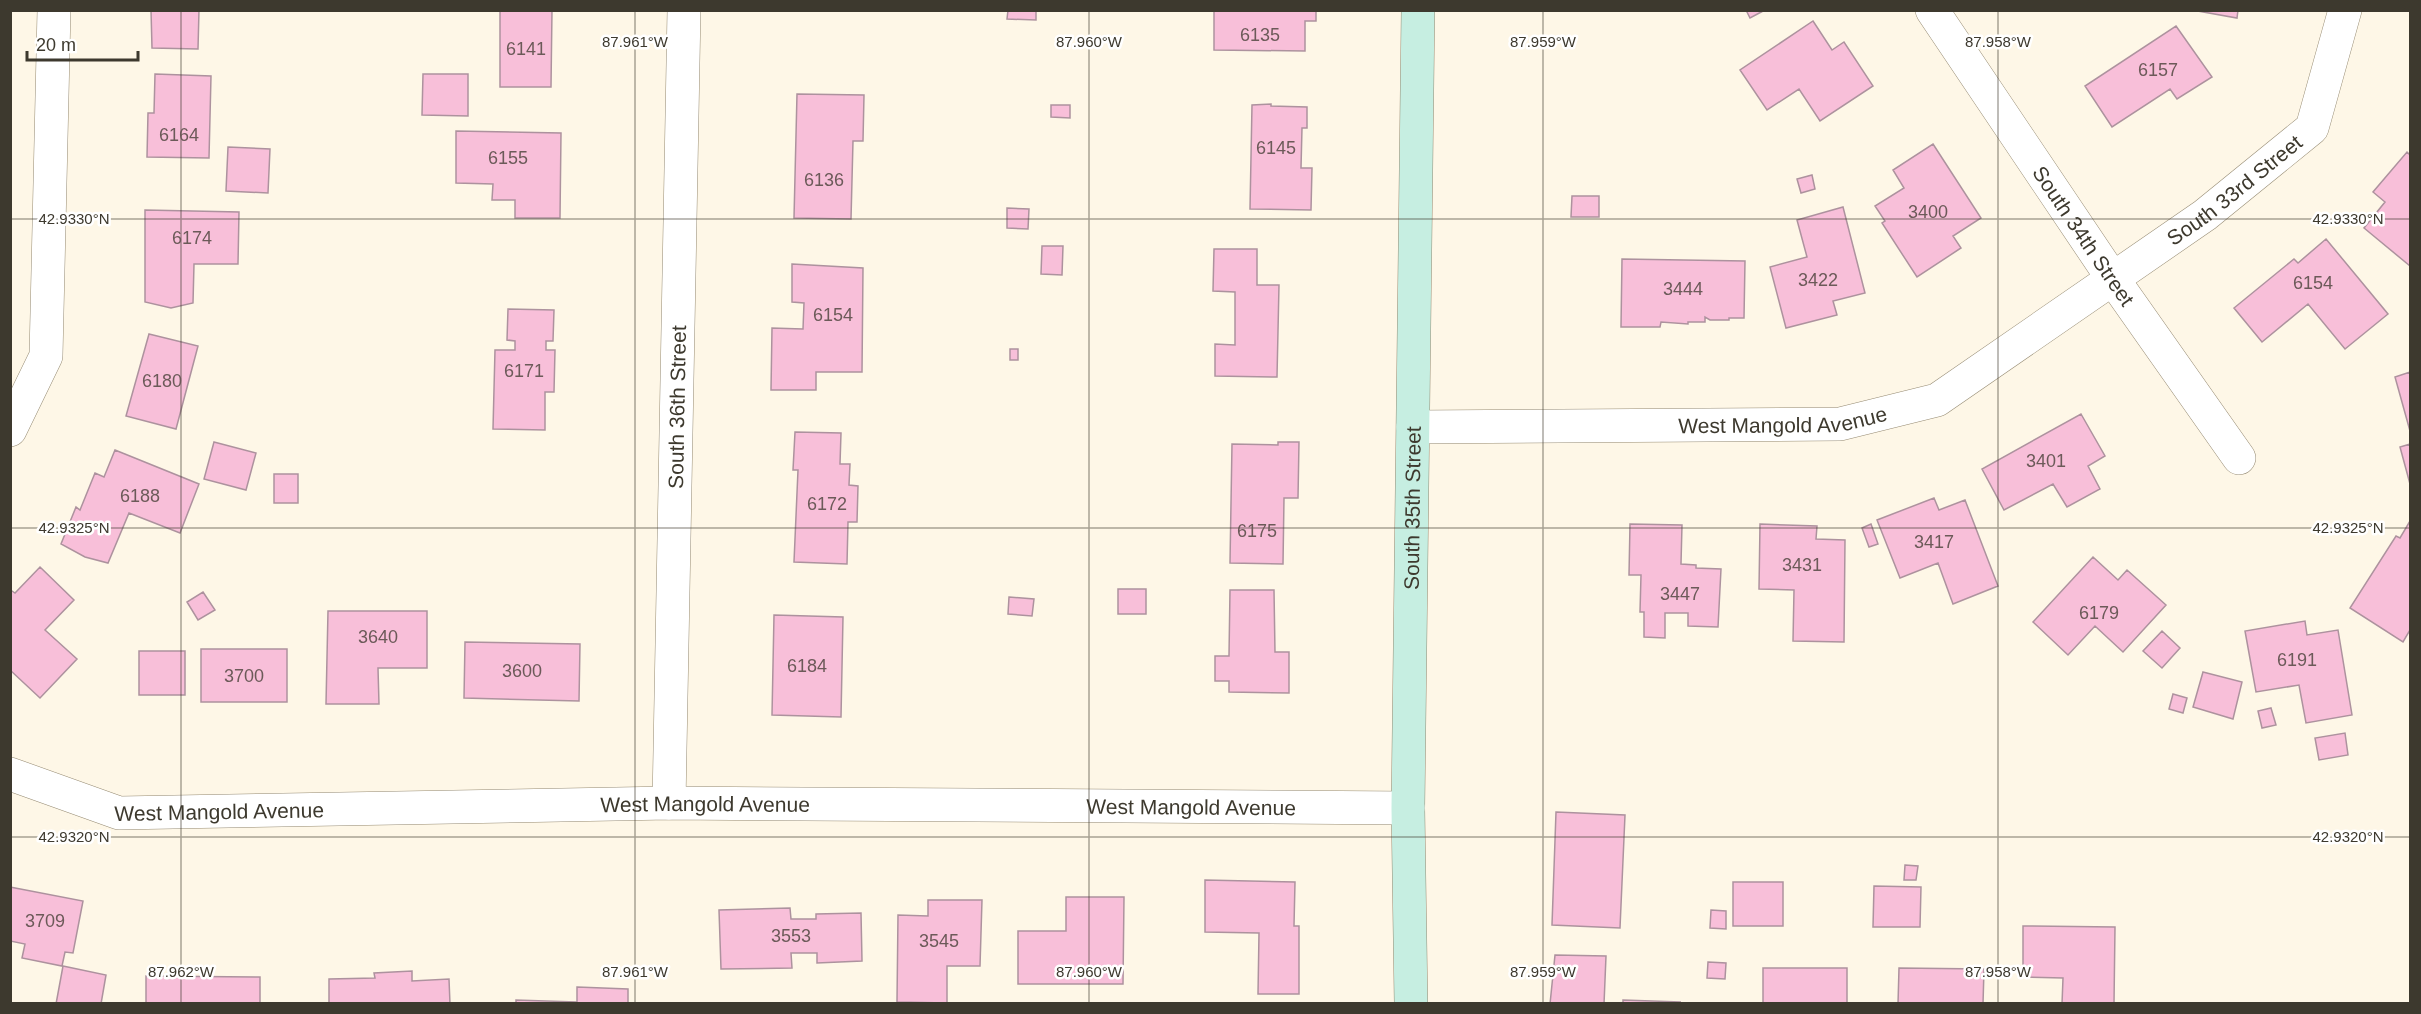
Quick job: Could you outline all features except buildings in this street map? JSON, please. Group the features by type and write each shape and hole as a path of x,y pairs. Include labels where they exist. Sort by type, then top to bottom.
{"street":[{"path":"10,430 46,356 54,10"},
{"name":"South 36th Street","path":"669,803 684,10"},
{"name":"South 35th Street","path":"1411,1004 1408,808 1418,10"},
{"name":"South 34th Street","path":"1932,10 2113,279 2239,458"},
{"name":"South 33rd Street","path":"2113,279 2205,215 2312,128 2345,10"},
{"name":"West Mangold Avenue","path":"1413,427 1840,424 1937,400 2113,279"},
{"name":"West Mangold Avenue","path":"10,774 119,813 669,803 1408,808"}]}
